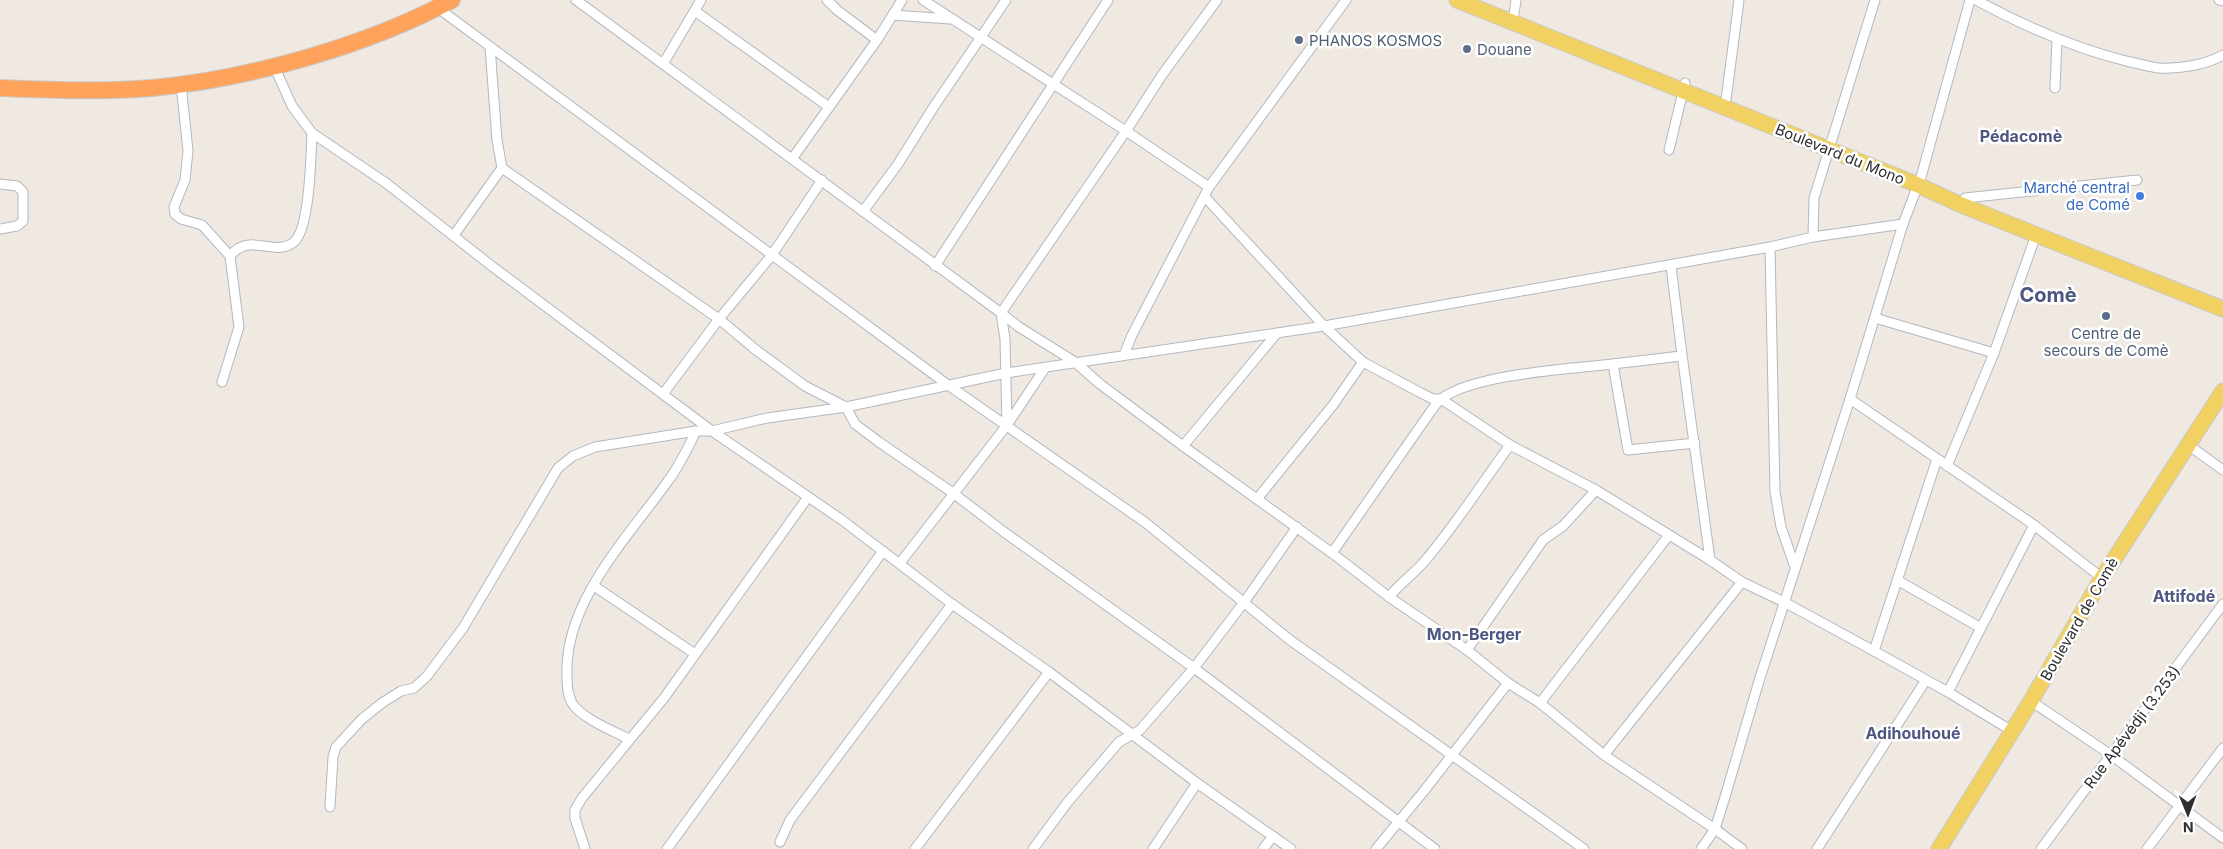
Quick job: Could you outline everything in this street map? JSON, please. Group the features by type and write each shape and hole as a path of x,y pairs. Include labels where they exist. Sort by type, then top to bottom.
{"highway":[{"path":"0,88 120,90 181,84 274,66 355,42 445,4"}],"main road":[{"name":"Boulevard du Mono","path":"1457,0 1683,87 2223,302"},
{"name":"Boulevard du Mono","path":"1480,0 1515,7 1683,87 1726,100 1831,147"},
{"name":"Boulevard du Mono","path":"1920,181 2036,235 2223,309"},
{"name":"Boulevard de Comè","path":"1939,849 2032,700 2102,578 2223,391"}],"street":[{"path":"576,0 864,210 1019,327 1075,362 1100,384 1183,446 1332,552 1389,597 1467,650 1508,683 1540,703 1604,755 1742,849"},
{"path":"663,64 701,0"},
{"path":"827,0 837,10 877,40"},
{"path":"792,159 877,40 902,0"},
{"path":"923,0 1209,187"},
{"path":"864,210 898,164 932,108 982,38 1006,0"},
{"path":"936,266 1108,0"},
{"path":"1007,425 1005,339 1001,313 1126,131 1162,75 1217,0"},
{"path":"1124,355 1132,335 1209,187 1346,0"},
{"path":"1726,100 1739,0"},
{"path":"1813,237 1814,198 1875,0"},
{"path":"1701,849 1715,829 1903,224 1920,181 1970,0"},
{"path":"1976,0 2057,40 2106,56 2159,68 2189,66 2223,55"},
{"path":"2219,0 2223,2"},
{"path":"445,4 490,47 948,385 1146,523 1245,601 1290,640 1584,849"},
{"path":"694,11 829,107"},
{"path":"893,15 952,20"},
{"path":"2055,88 2057,40"},
{"path":"490,47 497,140 502,168 718,319 804,386 846,407 855,424 1194,668 1435,849"},
{"path":"274,66 292,106 312,133 386,183 493,267 586,334 712,430 900,563 952,604 1049,672 1197,783 1291,849"},
{"path":"181,84 188,151 185,180 174,207 175,214 181,219 202,225 230,256 239,326 237,338 222,382"},
{"path":"1669,150 1683,87"},
{"path":"230,256 242,244 282,247 293,243 297,239 305,214 310,186 312,133"},
{"path":"454,235 502,168"},
{"path":"663,394 718,319 772,255 822,180"},
{"path":"1964,198 2137,180"},
{"path":"0,184 17,186 23,192 24,207 22,221 17,226 0,229"},
{"path":"1205,197 1324,326 1363,362 1419,392 1432,398 1441,399 1510,445 1596,490 1669,534 1742,582 1784,602 1874,651 1948,692 2012,731"},
{"path":"330,807 332,758 336,747 362,719 382,702 401,691 414,688 427,676 463,628 558,468 573,456 595,447 712,430 767,418 846,407 1006,372 1045,368 1324,326 1770,247 1813,237 1903,224"},
{"path":"1947,466 1994,353 2036,235"},
{"path":"1770,247 1775,492 1780,527 1795,567"},
{"path":"1671,264 1681,356 1695,443 1710,560"},
{"path":"1875,318 1994,353"},
{"path":"1183,446 1277,333"},
{"path":"1332,552 1441,399 1459,390 1500,378 1681,356"},
{"path":"1257,499 1333,405 1363,362"},
{"path":"1612,364 1628,450 1695,443"},
{"path":"900,563 1007,425 1045,368"},
{"path":"1850,398 2034,525 2102,578"},
{"path":"629,739 579,712 571,702 568,689 567,663 571,635 580,610 594,586 612,557 669,480 685,455 696,431"},
{"path":"2187,444 2223,470"},
{"path":"1389,597 1399,585 1413,576 1430,556 1510,445"},
{"path":"1874,651 1936,459"},
{"path":"1467,650 1543,540 1563,526 1596,490"},
{"path":"585,849 578,827 576,810 599,775 664,698 808,497"},
{"path":"1948,692 2034,525"},
{"path":"1033,849 1067,803 1119,742 1140,730 1194,668 1245,601 1297,527"},
{"path":"1540,703 1669,534"},
{"path":"667,849 883,551"},
{"path":"1897,580 1981,628"},
{"path":"1604,755 1660,688 1742,582"},
{"path":"594,586 695,654"},
{"path":"780,842 790,820 952,604"},
{"name":"Rue Apévédji (3.253)","path":"2041,849 2223,604"},
{"path":"915,849 1049,672"},
{"path":"1817,849 1926,680"},
{"path":"1376,849 1508,683"},
{"path":"2032,700 2111,755 2223,838"},
{"path":"2147,849 2223,748"},
{"path":"1153,849 1197,783"},
{"path":"1264,849 1274,836"}],"place":[{"name":"PHANOS KOSMOS","path":"1299,40"},
{"name":"Douane","path":"1467,49"},
{"name":"Marché central de Comé","path":"2140,196"},
{"name":"Centre de secours de Comè","path":"2106,316"}],"district":[{"name":"Pédacomè","path":"2021,136"},
{"name":"Comè","path":"2048,295"},
{"name":"Attifodé","path":"2184,596"},
{"name":"Mon-Berger","path":"1474,634"},
{"name":"Adihouhoué","path":"1913,733"}]}
